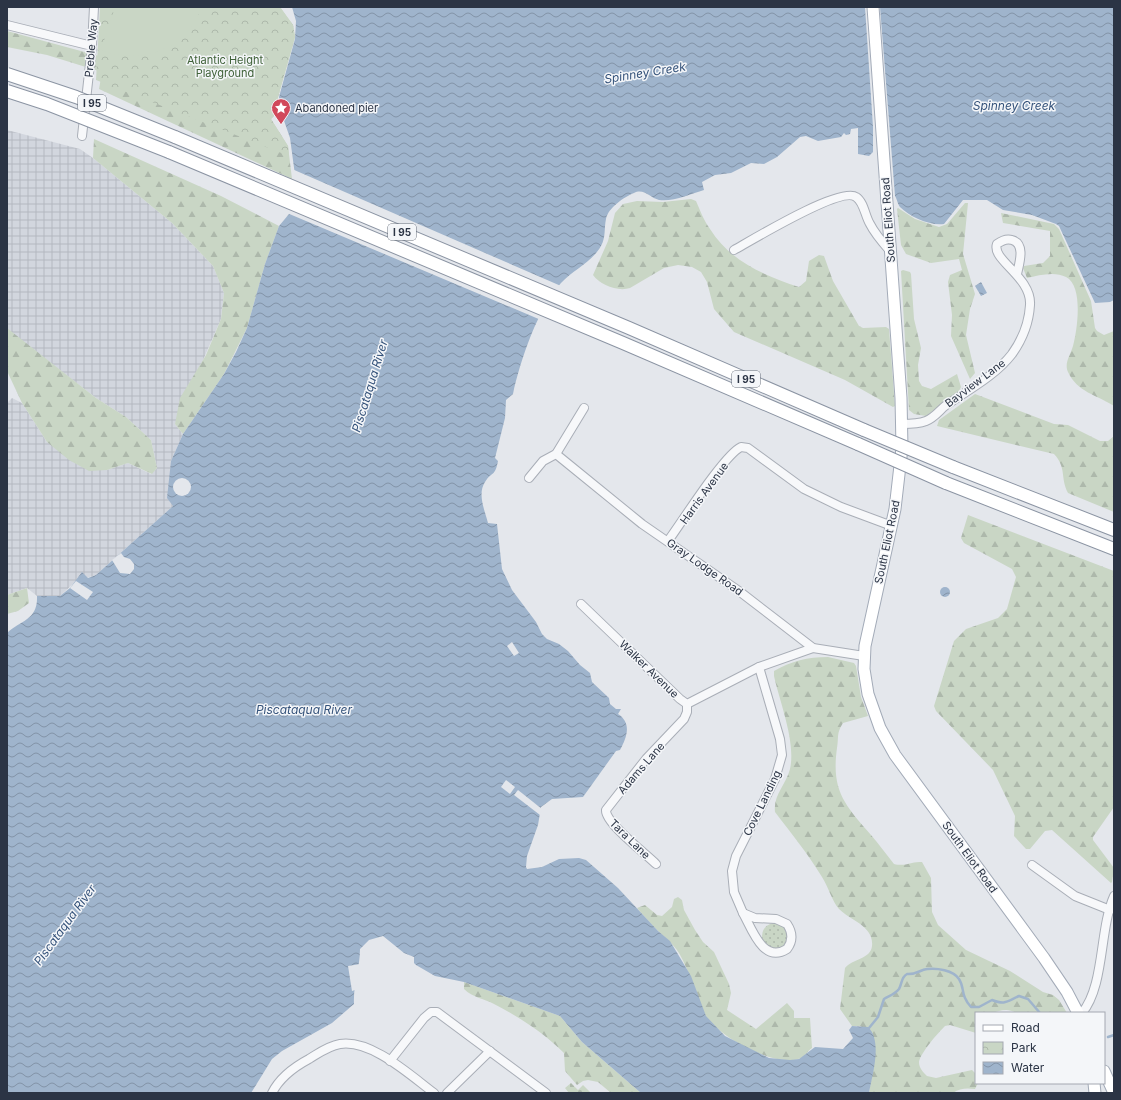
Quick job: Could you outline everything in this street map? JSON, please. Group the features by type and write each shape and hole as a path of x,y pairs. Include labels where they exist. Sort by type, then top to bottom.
{"highway":[{"name":"I 95","path":"7,74 76,97 175,137 629,328 953,467 1114,530"},
{"name":"I 95","path":"7,92 47,104 169,152 623,343 946,482 1114,549"}],"main road":[{"name":"South Eliot Road","path":"872,7 902,424 899,478 892,526 871,614 864,656 865,679 872,706 880,728 895,755 1035,946 1067,992 1077,1012"},
{"path":"1105,1073 1114,1093"}],"street":[{"name":"Preble Way","path":"82,136 92,46 94,7"},
{"path":"7,25 92,46"},
{"path":"734,250 821,204 852,195 860,202 872,228 890,251"},
{"name":"Bayview Lane","path":"902,424 916,423 931,419 944,407 996,370 1011,355 1023,335 1030,307 1030,298 1026,286 1017,274"},
{"path":"529,478 537,466 556,454 584,408"},
{"name":"Harris Avenue","path":"668,541 712,479 733,453 741,447 748,448 804,489 841,507 892,526"},
{"name":"Gray Lodge Road","path":"556,454 642,524 739,591 813,648 864,656"},
{"name":"Walker Avenue","path":"581,604 680,700 687,704 759,667 813,648"},
{"name":"Cove Landing","path":"743,913 755,918 776,919 787,924 792,935 791,941 786,949 775,953 765,950 743,913 734,892 732,871 736,856 775,779 782,755 780,739 759,667"},
{"name":"Adams Lane","path":"606,813 607,807 621,792 646,759 684,718 687,712 687,704"},
{"name":"Tara Lane","path":"606,813 607,817 617,828 656,864"},
{"path":"1032,864 1075,896 1110,910"},
{"path":"1083,1012 1093,994 1114,896"},
{"path":"390,1061 418,1024 428,1014 434,1012 444,1016 546,1093"},
{"path":"272,1093 282,1078 304,1062 332,1046 353,1043 371,1049 434,1093"},
{"path":"447,1093 490,1051"}],"shaded area":[{"path":"7,130 80,149 93,158 172,223 213,266 224,293 221,319 175,424 183,434 171,461 173,506 96,575 76,581 60,596 37,596 27,588 7,595 7,403 12,398 22,403 47,442 107,470 128,463 151,474 157,468 151,440 126,417 96,398 7,329"}],"green space":[{"name":"Atlantic Height Playground","path":"100,7 280,7 293,25 295,37 278,97 279,111 271,119 288,146 289,156 96,80"},
{"path":"115,7 201,7 195,22 186,34 174,43 161,50 131,56 101,50"},
{"name":"Atlantic Height Playground","path":"280,7 293,25 295,37 278,97 279,111 271,119 288,146 292,179 99,89 102,72 47,55 7,47 7,31 129,64"},
{"path":"94,139 221,196 279,226 265,264 247,328 224,374 183,434 175,424 180,398 206,355 221,319 224,293 213,266 172,223 93,158"},
{"path":"691,199 696,201 708,226 718,240 728,250 749,266 774,278 799,287 806,281 809,261 819,255 824,256 833,281 859,326 863,328 886,327 889,329 895,406 893,407 845,380 734,332 714,309 707,282 701,272 692,267 678,265 664,268 630,288 625,289 610,287 596,279 593,275 608,241 615,213 623,204 637,201 663,202"},
{"path":"965,203 968,203 963,254 975,294 970,309 966,335 975,373 970,379 951,336 952,315 948,282 950,275 962,270 959,259 931,263 906,254 901,245 897,209 898,208 915,219 939,227 947,224"},
{"path":"1001,213 1054,224 1059,229 1091,301 1095,328 1104,335 1114,331 1114,406 1082,389 1072,379 1068,372 1067,362 1075,339 1078,309 1075,289 1072,282 1066,277 1057,274 1047,274 1027,278 1023,268 1024,266 1043,263 1050,256 1050,231 1003,223"},
{"path":"903,270 910,272 911,274 914,319 921,348 918,365 919,381 922,386 931,389 957,374 961,387 959,391 926,416 914,414 909,410 901,271"},
{"path":"7,328 96,398 126,417 151,440 157,468 152,474 128,463 107,470 89,471 69,460 47,442 22,403 7,371"},
{"path":"975,394 1054,424 1068,425 1100,441 1108,441 1114,436 1114,512 1068,493 1064,483 1061,464 1054,454 937,426 939,420"},
{"path":"968,515 1114,571 1114,807 1093,837 1093,840 1114,868 1111,883 1052,830 1045,831 1030,849 1026,849 1014,836 1015,816 993,770 936,711 934,706 954,641 966,629 998,618 1007,609 1016,577 1012,569 964,543 961,538"},
{"path":"27,588 29,603 18,611 7,614 7,595"},
{"path":"828,657 854,663 856,666 861,697 868,716 843,723 839,733 836,776 838,787 847,806 894,864 902,865 922,862 931,878 932,912 938,925 966,950 1010,971 1043,992 1053,995 1059,1000 1066,1012 1014,1012 1006,1010 994,1012 975,1012 975,1033 950,1025 945,1026 926,1048 920,1058 920,1068 927,1076 936,1078 972,1070 975,1073 975,1084 978,1084 975,1089 969,1088 958,1090 953,1093 869,1093 874,1054 870,1030 860,1026 852,1026 840,1009 845,968 868,954 871,950 872,939 861,924 839,909 817,868 775,812 776,800 790,769 791,747 774,671 800,660"},
{"path":"678,897 682,900 684,910 695,930 703,942 714,952 729,984 731,993 727,1010 756,1029 787,1003 794,1011 794,1018 810,1018 812,1048 803,1057 790,1060 777,1059 763,1055 735,1041 722,1033 712,1024 701,1008 687,969 679,953 637,908 645,905 657,915 662,916 672,907 674,899"},
{"path":"775,923 784,927 788,936 784,945 775,949 766,945 762,936 766,927"},
{"path":"464,982 560,1016 582,1042 641,1093 611,1093 598,1082 588,1080 577,1085 565,1071 564,1053 540,1032 513,1014 467,992 464,989"},
{"path":"571,1083 578,1090 583,1085 591,1093 569,1093 565,1088"}],"water":[{"name":"Piscataqua River","path":"292,7 865,7 873,127 873,152 869,156 858,154 858,128 851,129 850,134 846,135 844,133 841,137 818,141 806,136 800,137 777,157 764,164 751,163 731,173 715,175 702,182 704,190 670,200 659,200 644,192 638,192 617,203 607,215 604,239 597,252 561,283 545,306 538,320 525,351 513,394 506,400 505,418 495,458 498,461 497,466 485,482 482,497 488,523 497,524 502,569 512,590 536,622 542,634 547,639 559,644 568,651 580,665 590,673 592,682 609,698 610,704 616,709 621,709 618,714 627,726 625,740 620,750 616,751 583,797 552,799 541,807 538,825 527,856 527,869 542,867 559,859 579,858 586,860 618,888 658,931 670,941 691,976 706,1016 725,1036 769,1058 790,1060 799,1059 815,1047 843,1049 853,1038 849,1030 852,1026 868,1027 875,1041 876,1050 869,1093 641,1093 582,1042 560,1016 464,982 435,976 416,965 414,963 414,957 404,953 383,936 369,940 360,949 354,1004 332,1023 282,1051 272,1059 251,1093 7,1093 7,633 32,615 37,604 37,596 60,596 70,588 82,572 88,578 96,575 173,506 167,498 171,461 183,434 224,374 236,352 247,328 265,264 279,226 294,208 295,175 290,138 281,112 279,97 295,39 296,21"},
{"name":"Spinney Creek","path":"880,7 1114,7 1114,300 1110,302 1095,303 1059,226 1056,224 1032,215 1003,210 987,200 963,200 944,224 933,224 920,220 900,207 895,196"},
{"path":"981,282 987,293 981,296 975,286"},
{"path":"943,587 947,587 949,588 949,596 943,597 940,594 940,590"}],"pier":[{"path":"292,169 561,286 546,308 541,320 287,213 292,208"},
{"path":"182,478 188,481 191,487 188,493 182,496 176,493 173,487 176,481"},
{"path":"121,553 124,557 130,559 134,564 134,569 130,574 120,573 112,560"},
{"path":"76,581 93,592 87,600 70,588"},
{"path":"512,642 519,653 514,656 507,646"},
{"path":"506,780 515,787 510,794 501,787"},
{"path":"518,790 542,809 540,815 514,795"},
{"path":"360,964 355,990 352,991 348,966"}],"waterway":[{"path":"869,1028 878,1017 884,999 894,994 899,989 905,975 927,969 944,970 956,976 961,982 965,999 971,1007 979,1007 992,1000 1006,1002 1019,996 1028,999 1039,1012"},
{"path":"1108,1037 1114,1035"}],"place":[{"name":"Abandoned pier","path":"281,125"}]}
